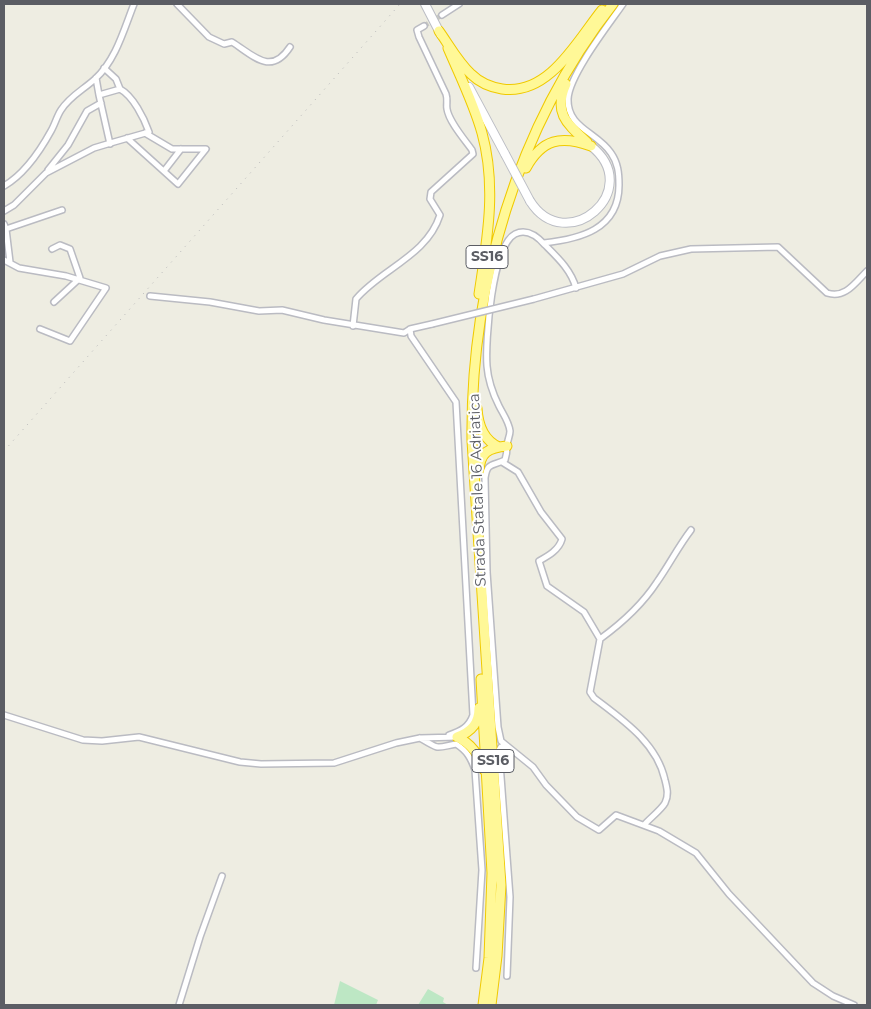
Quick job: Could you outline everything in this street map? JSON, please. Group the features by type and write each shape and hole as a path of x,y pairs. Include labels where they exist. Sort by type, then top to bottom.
{"highway":[{"name":"Strada Statale 16 Adriatica","path":"491,1005 497,956 501,885 472,441 474,382 482,308 502,224 519,174 539,127 564,78 613,4"},
{"name":"Strada Statale 16 Adriatica","path":"483,1005 489,958 492,873 466,428 470,357 479,294 488,252 499,214 531,130 567,62 604,7"},
{"name":"SS16","path":"439,31 464,66 476,78 494,87 517,89 536,83 552,73 604,7"},
{"name":"SS16","path":"591,146 567,124 562,112 561,102 566,85 596,28"},
{"name":"SS16","path":"448,48 481,130 489,170 490,217 479,294"},
{"name":"SS16","path":"502,224 526,168 539,151 550,144 562,140 576,141 591,146"},
{"path":"474,382 478,418 483,434 487,440 503,446"},
{"path":"477,517 479,460 484,453 503,446"},
{"name":"SS16","path":"457,737 470,731 475,726 482,693"},
{"name":"SS16","path":"457,737 468,742 473,747 487,779"}],"main road":[{"path":"425,5 530,201 543,214 561,222 581,220 594,213 606,196 609,179 604,161 591,146"}],"street":[{"path":"4,186 18,175 43,146 60,111 69,99 96,78 104,68 115,51 134,4"},
{"path":"177,4 209,37 224,44 232,42 264,62 274,62 284,57 290,47"},
{"path":"442,16 459,4"},
{"path":"544,243 584,236 600,226 611,216 615,208 619,188 619,174 616,161 606,146 577,125 569,111 568,97 573,81 586,58 624,4"},
{"path":"353,326 356,299 423,242 440,215 430,199 431,192 473,154 448,115 446,94 418,36 417,30 424,26"},
{"path":"104,68 116,79 120,89 125,92 141,115 149,132 146,133"},
{"path":"96,78 110,144"},
{"path":"99,96 120,89"},
{"path":"4,211 14,205 46,173 68,145 87,111 101,103"},
{"path":"46,173 94,148 110,144 127,138 146,133 172,149 206,150 178,184 127,138"},
{"path":"164,171 181,149"},
{"path":"40,329 70,341 106,288 49,272 30,271 19,268 7,261 5,227 62,210"},
{"path":"576,288 574,278 567,268 544,243 533,235 528,233 514,235 509,240 500,259 493,290 487,326 486,354 488,374 498,405 508,423 510,432 503,446 507,456 502,462 490,466 485,478 487,572 498,727 501,741 533,767 546,785 577,817 599,830 616,815 659,831 696,853 729,894 813,983 833,996 854,1005"},
{"path":"52,249 60,245 70,249 80,278 54,302"},
{"path":"150,296 210,302 259,311 286,310 353,326 404,333 410,329 576,288 623,274 660,256 691,249 778,247 827,294 834,296 842,295 867,271"},
{"path":"410,329 411,336 456,402 473,714 465,728 445,737"},
{"path":"502,462 518,472 541,512 562,539 561,545 539,561 547,586 584,612 600,639 590,692 594,698 629,725 644,741 663,771 668,792 664,803 644,825"},
{"path":"600,639 638,607 658,582 691,530"},
{"path":"4,715 83,740 102,741 139,737 240,762 256,764 334,763 420,738 457,737"},
{"path":"420,738 436,748 456,744 463,748 471,758 475,770 482,870 476,968"},
{"path":"507,976 510,897 499,750 502,747 510,750"},
{"path":"180,1005 200,937 222,876"}],"green space":[{"path":"340,981 378,1000 376,1005 334,1005"},
{"path":"428,989 444,998 443,1002 448,1005 418,1005"}],"tunnel":[{"path":"424,26 442,15"}],"railway":[{"path":"4,451 400,4"}]}
